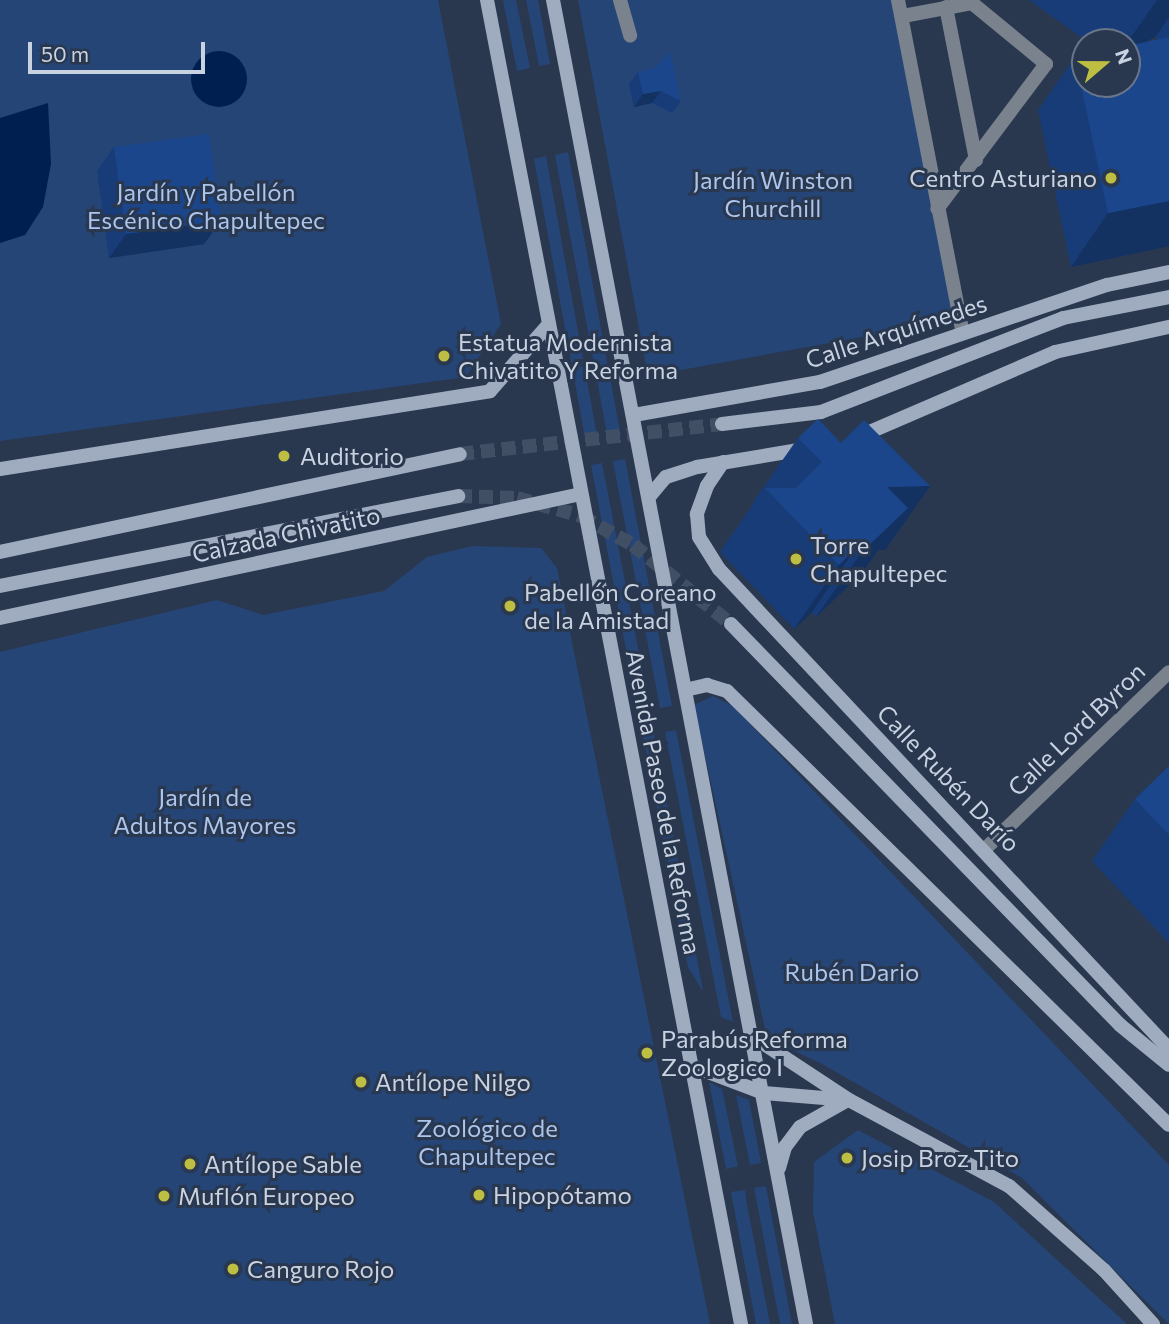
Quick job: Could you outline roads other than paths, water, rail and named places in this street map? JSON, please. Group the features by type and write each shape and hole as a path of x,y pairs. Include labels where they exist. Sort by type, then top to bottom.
{"main road":[{"name":"Avenida Paseo de la Reforma","path":"487,0 741,1324"},
{"name":"Avenida Paseo de la Reforma","path":"553,0 764,1093 806,1324"},
{"name":"Calle Arquímedes","path":"634,415 820,382 1107,285 1169,272"},
{"name":"Calle Arquímedes","path":"722,424 821,412 1063,318 1169,298"},
{"path":"0,469 490,391 549,324"},
{"path":"846,442 1055,352 1169,327"},
{"path":"649,497 666,477 723,462 819,447"},
{"name":"Calzada Chivatito","path":"0,552 460,454"},
{"name":"Calle Rubén Darío","path":"723,462 707,486 697,514 699,537 750,605 985,849 1169,1049"},
{"name":"Calzada Chivatito","path":"0,618 581,494"},
{"path":"0,586 458,496"},
{"path":"731,624 1120,1025 1169,1065"},
{"path":"685,690 706,685 727,691 1169,1125"},
{"path":"752,1036 849,1100 1009,1186 1104,1270 1153,1324"},
{"path":"692,1066 764,1093 849,1100"},
{"path":"778,1172 785,1147 800,1127 849,1100"}],"street":[{"path":"620,0 630,36"},
{"path":"898,0 963,333"},
{"path":"903,16 972,4 1046,64 937,209"},
{"path":"947,7 976,160"},
{"name":"Calle Lord Byron","path":"985,849 1169,673"}],"tunnel":[{"path":"460,454 722,424"},
{"path":"458,496 517,498 581,516 633,545 731,624"}],"place":[{"name":"Centro Asturiano","path":"1111,178"},
{"name":"Estatua Modernista Chivatito Y Reforma","path":"444,356"},
{"name":"Auditorio","path":"284,456"},
{"name":"Torre Chapultepec","path":"796,559"},
{"name":"Pabellón Coreano de la Amistad","path":"510,606"},
{"name":"Parabús Reforma Zoologico I","path":"647,1053"},
{"name":"Antílope Nilgo","path":"361,1082"},
{"name":"Josip Broz Tito","path":"847,1158"},
{"name":"Antílope Sable","path":"190,1164"},
{"name":"Hipopótamo","path":"479,1195"},
{"name":"Muflón Europeo","path":"164,1196"},
{"name":"Canguro Rojo","path":"233,1269"}],"park label":[{"name":"Jardín Winston Churchill","path":"773,194"},
{"name":"Jardín y Pabellón Escénico Chapultepec","path":"206,206"},
{"name":"Jardín de Adultos Mayores","path":"205,811"},
{"name":"Rubén Dario","path":"852,972"},
{"name":"Zoológico de Chapultepec","path":"487,1142"}]}
